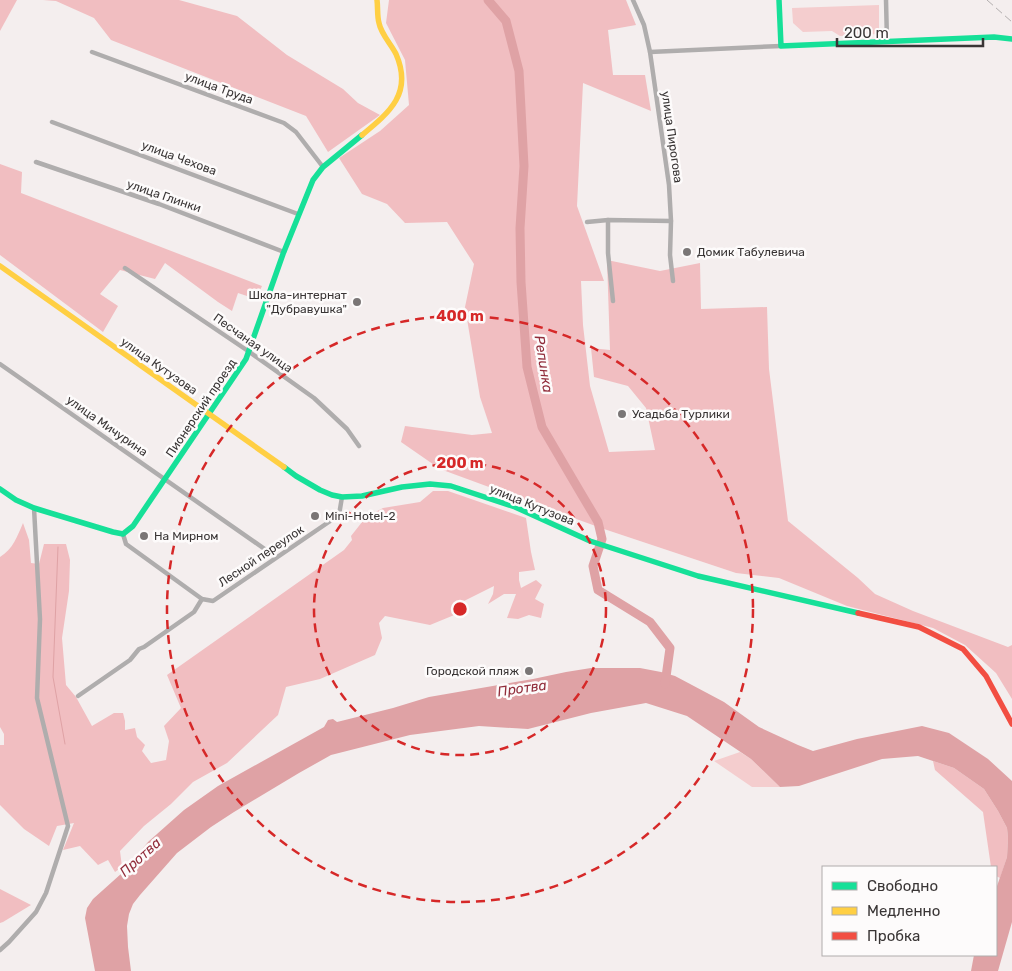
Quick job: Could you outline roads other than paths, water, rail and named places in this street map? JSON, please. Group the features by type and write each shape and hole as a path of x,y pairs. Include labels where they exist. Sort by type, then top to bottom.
{"main road":[{"name":"Пионерский проезд","path":"123,534 133,526 246,359 298,214 313,180 323,167 383,118 393,107 399,96 402,75 396,54 379,26 378,0"},
{"path":"779,0 781,46 994,36 1012,39"},
{"name":"улица Кутузова","path":"0,266 296,476 320,490 342,497 362,496 402,487 430,484 451,486 515,507 609,548 698,576 919,627 963,649 986,676 1012,724"},
{"path":"0,488 16,500 34,508 123,534"}],"street":[{"name":"улица Пирогова","path":"632,0 644,25 650,52 669,186 671,220 670,255 673,281"},
{"path":"886,0 887,41"},
{"path":"650,52 781,46"},
{"name":"улица Труда","path":"92,52 284,123 296,132 323,167"},
{"name":"улица Чехова","path":"52,122 298,214"},
{"name":"улица Глинки","path":"36,162 167,207 284,252"},
{"path":"608,220 608,253 613,301"},
{"path":"587,222 671,220"},
{"name":"Песчаная улица","path":"125,268 314,398 347,429 359,446"},
{"name":"улица Мичурина","path":"0,364 276,557"},
{"name":"Лесной переулок","path":"202,599 213,600 339,515 342,497"},
{"path":"0,950 36,912 46,893 68,826 37,698 40,619 34,508"},
{"path":"78,696 130,660 139,649 187,618 194,612 202,599 126,544 123,534"}],"water":[{"name":"Протва","path":"591,668 640,668 675,676 724,702 759,727 813,751 857,739 922,726 949,733 988,759 1012,781 1012,922 998,971 971,971 974,956 997,956 997,886 1007,857 1007,828 984,789 954,768 918,756 882,759 799,786 780,787 751,759 687,716 646,703 591,713 528,729 479,726 410,735 331,755 234,812 177,853 140,895 133,904 129,914 127,926 131,971 95,971 85,918 87,908 93,899 122,873 148,842 184,810 218,786 324,727 328,720 333,719 337,722 429,697"}],"waterway":[{"name":"Репинка","path":"488,0 506,21 519,71 524,166 520,228 521,282 527,367 542,427 598,522 602,539 593,566 598,590 650,622 670,648 665,684"},
{"path":"58,547 53,677 65,744"}],"railway":[{"path":"987,0 1012,22"}],"place":[{"name":"Домик Табулевича","path":"687,252"},
{"name":"Школа-интернат \"Дубравушка\"","path":"357,302"},
{"name":"Усадьба Турлики","path":"622,414"},
{"name":"Mini-Hotel-2","path":"315,516"},
{"name":"На Мирном","path":"144,536"},
{"name":"Городской пляж","path":"529,671"}]}
